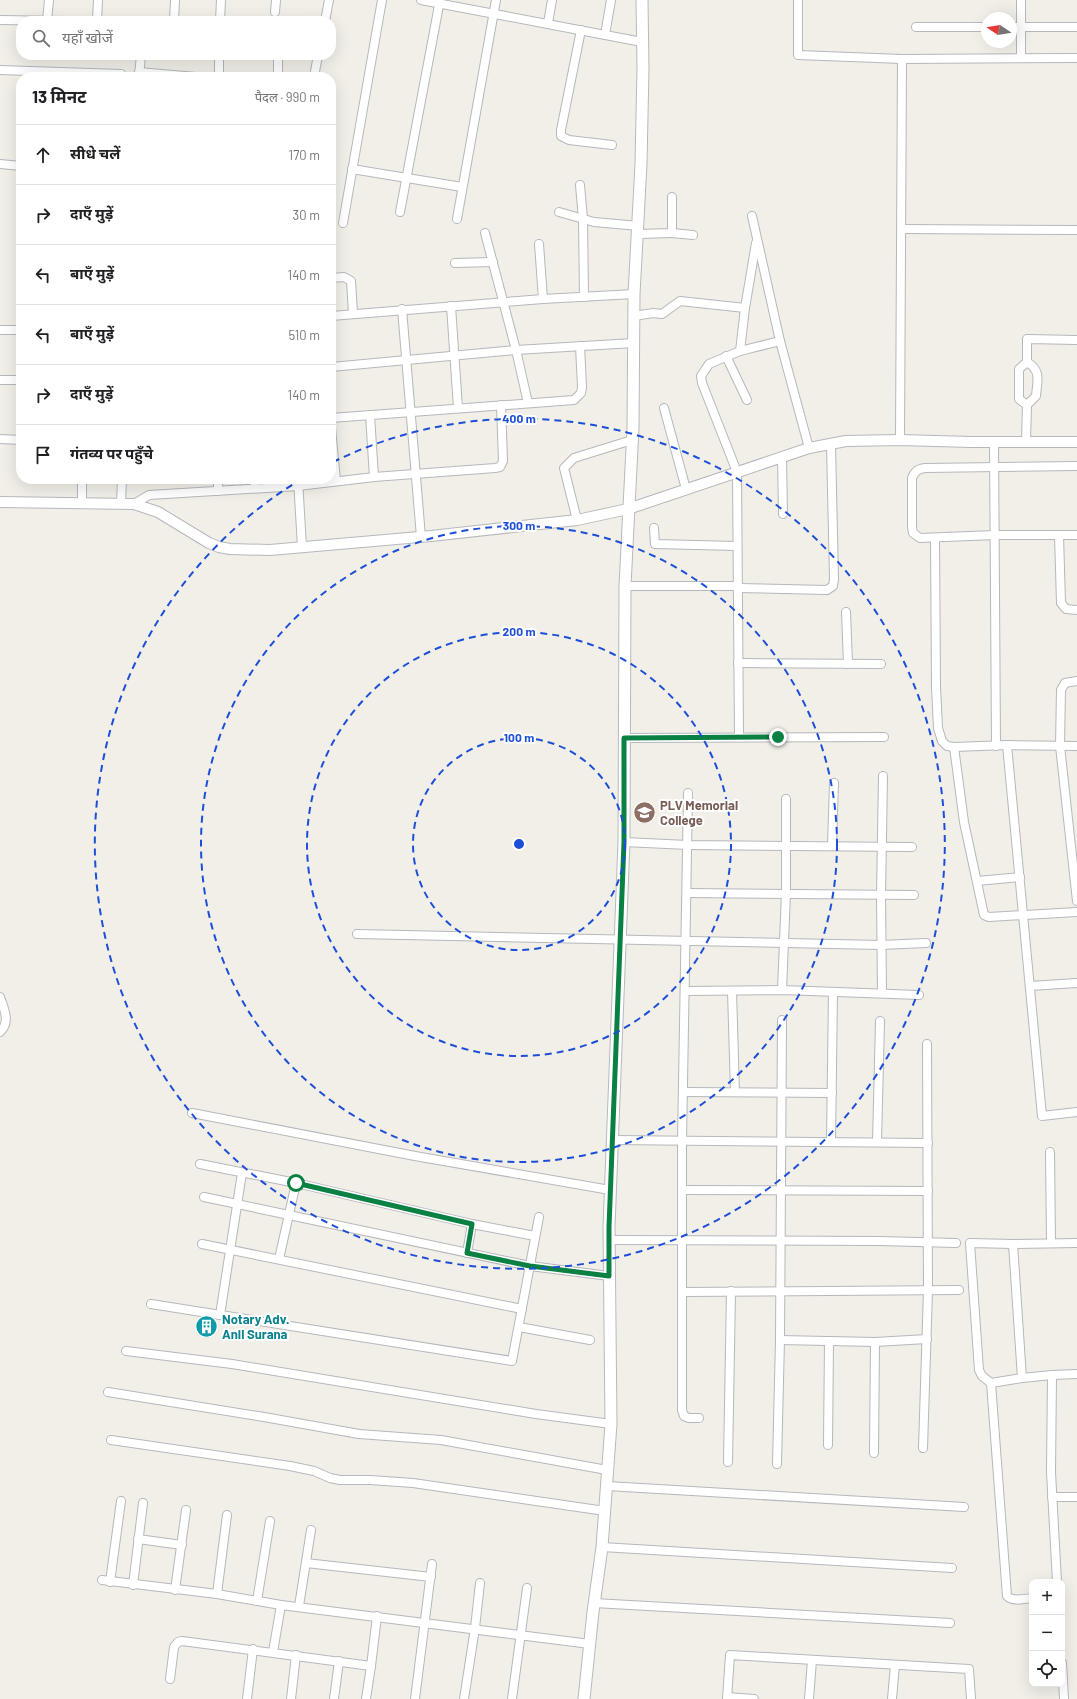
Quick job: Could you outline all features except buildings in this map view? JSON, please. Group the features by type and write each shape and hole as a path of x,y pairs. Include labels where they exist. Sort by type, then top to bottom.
{"main road":[{"path":"584,1699 594,1603 602,1547 611,1424 609,1276 610,1190 624,842 625,586 632,440 634,294 642,164 642,0"}],"street":[{"path":"48,16 49,0"},
{"path":"97,16 98,0"},
{"path":"174,16 175,0"},
{"path":"220,16 221,0"},
{"path":"275,12 276,0"},
{"path":"326,16 329,0"},
{"path":"343,223 382,0"},
{"path":"421,0 440,2 642,42"},
{"path":"457,218 496,0"},
{"path":"548,23 552,0"},
{"path":"605,35 611,0"},
{"path":"798,0 798,55 902,59 1077,58"},
{"path":"1021,0 1021,58"},
{"path":"400,212 440,2"},
{"path":"0,20 16,20"},
{"path":"916,28 981,27"},
{"path":"1017,27 1077,27"},
{"path":"581,30 561,130 562,136 569,140 612,145"},
{"path":"900,440 902,59"},
{"path":"139,72 140,60"},
{"path":"219,60 219,72"},
{"path":"278,60 278,72"},
{"path":"315,72 317,60"},
{"path":"0,70 60,72"},
{"path":"0,164 16,166"},
{"path":"352,169 462,187"},
{"path":"580,185 583,219 584,297"},
{"path":"672,197 672,233"},
{"path":"559,212 594,222 639,230 693,235"},
{"path":"752,216 780,341 809,448"},
{"path":"902,229 1077,230"},
{"path":"485,233 516,350 528,403"},
{"path":"740,351 745,308 757,238"},
{"path":"539,244 543,299"},
{"path":"455,263 493,262"},
{"path":"336,278 344,277 351,281 353,313"},
{"path":"336,315 402,309 634,294"},
{"path":"634,316 653,313 662,314 680,301 745,308"},
{"path":"451,306 458,408"},
{"path":"402,309 412,413 421,537"},
{"path":"0,330 16,330"},
{"path":"1027,405 1019,399 1018,388 1019,369 1027,362 1027,339 1077,340"},
{"path":"738,737 738,587 736,546 737,472 700,376 707,366 726,356 780,341"},
{"path":"336,366 516,350 634,343"},
{"path":"336,418 574,400 581,393 582,387 580,346"},
{"path":"726,356 747,400"},
{"path":"1026,442 1027,405 1036,396 1038,372 1035,367 1027,362"},
{"path":"0,380 16,380"},
{"path":"336,481 495,468 500,466 503,461 504,454 501,406"},
{"path":"664,408 686,489"},
{"path":"370,415 374,477"},
{"path":"0,439 16,440"},
{"path":"577,520 564,468 574,458 632,440"},
{"path":"0,502 82,502 134,504 158,512 209,543 219,547 230,550 270,550 421,537 577,520 628,509 809,448 846,441 900,440 1077,442"},
{"path":"994,442 996,746"},
{"path":"625,586 738,587 827,590 833,586 831,444"},
{"path":"782,457 783,514"},
{"path":"1077,466 925,468 914,472 912,478 913,534 920,538 935,539 995,536 1077,535"},
{"path":"82,484 82,502"},
{"path":"121,504 122,484"},
{"path":"218,484 218,490"},
{"path":"134,504 149,495 255,488 284,484"},
{"path":"298,484 302,547"},
{"path":"654,528 655,544 736,546"},
{"path":"1059,535 1061,603 1066,609 1077,610"},
{"path":"935,539 936,688 938,728 942,741 947,746 954,748 1007,745 1077,746"},
{"path":"846,612 848,664"},
{"path":"738,663 881,664"},
{"path":"1077,681 1065,683 1061,690 1060,746 1077,901"},
{"path":"624,738 884,737"},
{"path":"1007,745 1042,1116 1077,1112"},
{"path":"954,748 964,822 984,915 989,917 1023,916 1077,912"},
{"path":"882,993 881,895 883,776"},
{"path":"832,846 834,782"},
{"path":"688,793 682,1141 682,1410 684,1416 686,1417 699,1418"},
{"path":"782,990 786,893 786,799"},
{"path":"624,842 688,845 912,847"},
{"path":"977,881 1020,878"},
{"path":"687,893 914,895"},
{"path":"356,934 620,941 881,945 926,943"},
{"path":"1030,986 1077,983"},
{"path":"732,990 735,1092"},
{"path":"685,991 782,990 919,995"},
{"path":"831,1142 833,992"},
{"path":"0,997 7,1019 5,1026 0,1032"},
{"path":"777,1464 782,1190 782,1020"},
{"path":"877,1142 880,1021"},
{"path":"923,1448 928,1290 927,1044"},
{"path":"683,1092 832,1093"},
{"path":"192,1113 408,1155 610,1190"},
{"path":"612,1140 928,1143"},
{"path":"1050,1152 1051,1242"},
{"path":"200,1164 296,1183 472,1224 535,1236"},
{"path":"220,1315 242,1173"},
{"path":"279,1259 296,1183"},
{"path":"682,1190 928,1191"},
{"path":"204,1197 530,1266 609,1276"},
{"path":"151,1304 512,1361 539,1217"},
{"path":"467,1253 472,1224"},
{"path":"609,1240 956,1243"},
{"path":"1077,1243 970,1243 979,1370 982,1376 991,1383 1022,1378 1077,1374"},
{"path":"202,1244 522,1309"},
{"path":"1014,1244 1022,1378"},
{"path":"682,1292 959,1290"},
{"path":"728,1462 731,1291"},
{"path":"519,1327 590,1340"},
{"path":"780,1340 875,1342 927,1339"},
{"path":"828,1341 828,1445"},
{"path":"874,1453 875,1342"},
{"path":"126,1351 232,1364 544,1415 611,1424"},
{"path":"1052,1375 1052,1497 1057,1579"},
{"path":"991,1383 1007,1596 1014,1599 1029,1598"},
{"path":"108,1392 360,1434 441,1440 607,1470"},
{"path":"111,1440 290,1466 314,1471 330,1478 340,1480 370,1480 413,1483 605,1511"},
{"path":"607,1486 964,1506"},
{"path":"1052,1497 1077,1497"},
{"path":"121,1501 106,1581 217,1594 281,1605 475,1628 590,1644"},
{"path":"133,1585 143,1503"},
{"path":"175,1590 186,1510"},
{"path":"217,1594 227,1514"},
{"path":"257,1601 270,1521"},
{"path":"299,1606 311,1530"},
{"path":"138,1539 182,1545"},
{"path":"602,1547 952,1568"},
{"path":"306,1563 431,1577"},
{"path":"415,1699 432,1564"},
{"path":"464,1699 480,1583"},
{"path":"512,1699 527,1588"},
{"path":"594,1603 950,1623"},
{"path":"273,1652 281,1605"},
{"path":"366,1699 377,1616"},
{"path":"170,1679 174,1648 178,1642 253,1649 371,1666"},
{"path":"247,1699 253,1649"},
{"path":"291,1699 296,1655"},
{"path":"754,1699 727,1698 730,1655 969,1669 971,1699"},
{"path":"809,1699 812,1660"},
{"path":"334,1699 339,1661"},
{"path":"892,1699 895,1665"},
{"path":"1063,1687 1064,1699"}],"place":[{"name":"PLV Memorial College","path":"644,812"},
{"name":"Notary Adv. Anil Surana","path":"206,1326"}],"route":[{"path":"296,1183 472,1224 467,1253 530,1266 609,1276 609,1227 624,842 624,738 778,737"}]}
